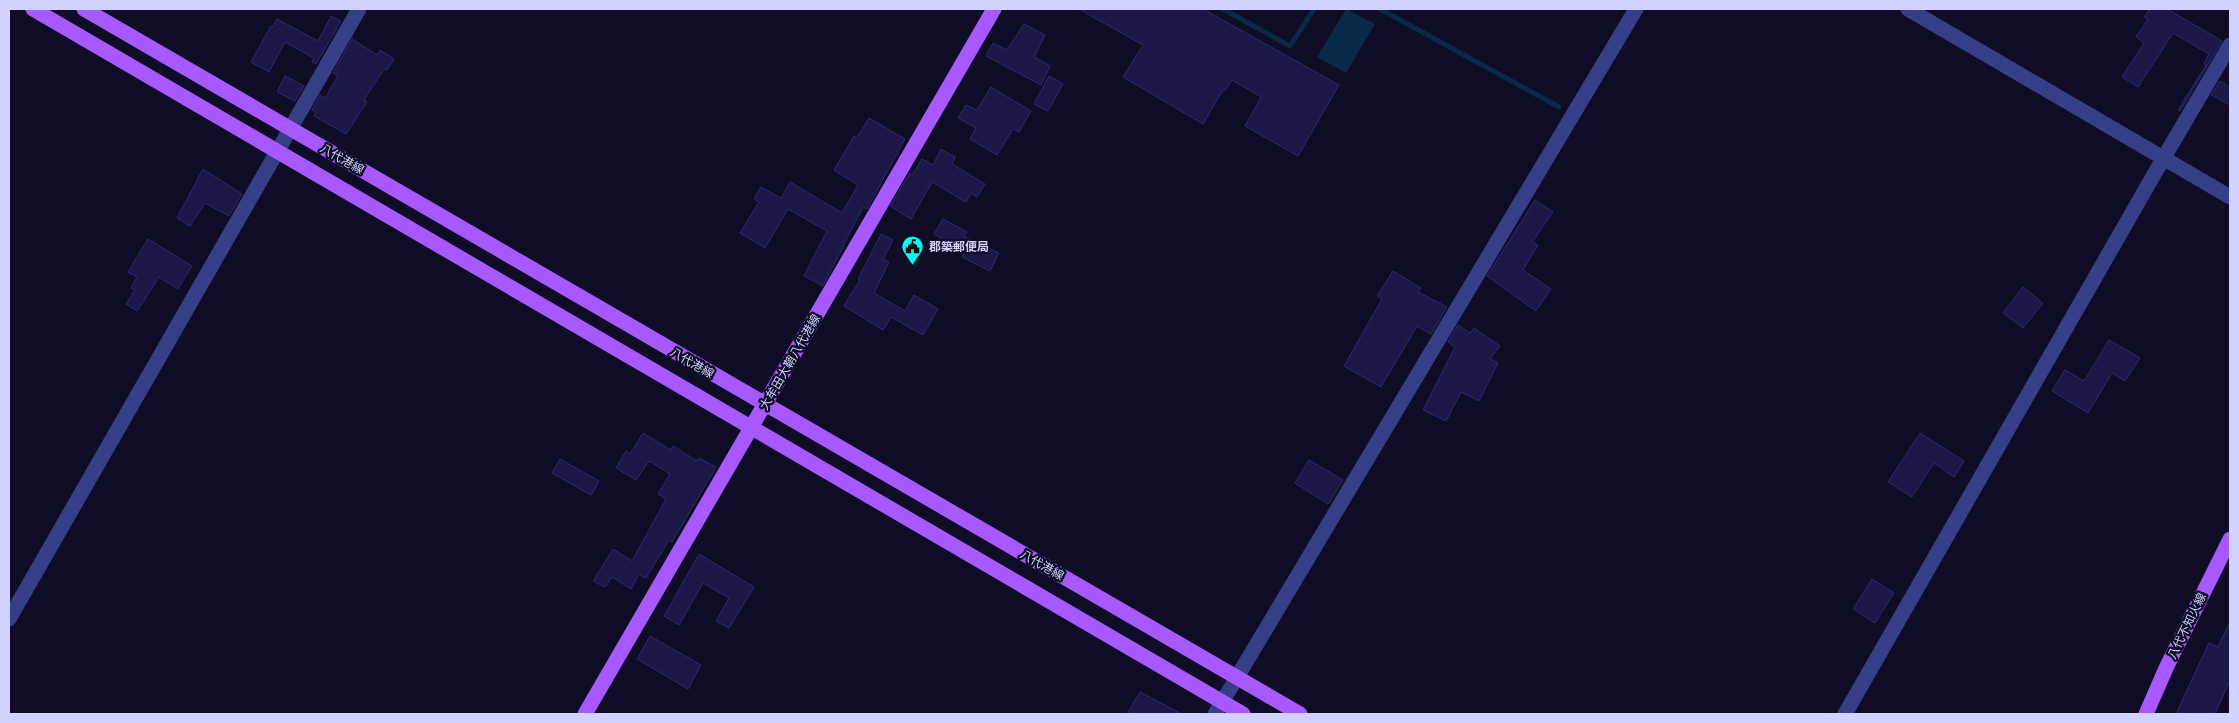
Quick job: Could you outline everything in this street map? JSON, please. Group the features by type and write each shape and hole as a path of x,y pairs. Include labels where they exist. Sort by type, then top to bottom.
{"main road":[{"name":"八代港線","path":"33,9 751,428 1219,708 1243,714"},
{"name":"八代港線","path":"84,9 765,406 1300,714"},
{"name":"大牟田大鞘八代港線","path":"584,714 765,406 994,9"},
{"name":"八代不知火線","path":"2146,714 2167,666 2230,539"}],"street":[{"path":"9,619 359,9"},
{"path":"1219,708 1636,9"},
{"path":"1908,9 2230,197"},
{"path":"1845,714 2230,45"}],"water":[{"path":"1346,9 1375,24 1346,73 1317,57"}],"building":[{"path":"1079,9 1203,9 1339,85 1298,156 1245,126 1261,97 1232,80 1225,91 1223,90 1203,124 1123,77 1143,45"},
{"path":"2150,9 2167,9 2222,41 2180,111 2178,110 2206,65 2204,64 2209,54 2173,33 2138,87 2122,77 2144,43 2136,37 2148,19 2144,17"},
{"path":"331,16 341,21 316,64 312,62 314,58 285,42 269,72 251,62 271,26 273,27 277,19 318,41"},
{"path":"1024,24 1045,35 1034,57 1050,66 1041,85 986,56 993,43 1007,50"},
{"path":"352,39 377,55 380,50 394,59 387,70 384,69 364,100 367,102 346,134 314,116 316,112 312,110 320,95 325,98 338,76 333,73"},
{"path":"285,76 304,86 295,101 277,92"},
{"path":"1049,76 1063,84 1048,111 1034,104"},
{"path":"2220,81 2230,87 2230,105 2211,95"},
{"path":"991,87 1031,111 1019,132 1013,129 997,155 970,139 976,128 958,118 966,105 977,110"},
{"path":"869,118 905,139 867,209 863,207 823,286 804,276 827,231 788,209 765,248 740,233 759,202 754,199 761,187 781,198 790,182 842,213 858,185 834,170 854,136 857,138"},
{"path":"941,149 955,157 952,164 985,184 977,197 971,193 966,202 932,182 911,219 890,206 910,173 912,175 922,159 933,165"},
{"path":"203,169 242,194 229,216 205,203 190,226 177,218"},
{"path":"1535,200 1553,212 1532,242 1538,245 1523,270 1551,289 1536,311 1487,276"},
{"path":"943,219 967,232 964,236 999,253 990,271 962,257 965,252 934,234"},
{"path":"881,234 893,240 883,259 889,262 874,293 905,311 914,295 938,309 923,335 891,317 883,330 844,306 860,280 858,279"},
{"path":"148,239 192,266 178,289 159,277 137,311 126,304 135,290 131,288 137,277 128,272"},
{"path":"1393,271 1421,288 1418,292 1447,307 1431,334 1417,326 1381,387 1344,366 1382,299 1377,296"},
{"path":"2023,287 2043,303 2023,328 2003,313"},
{"path":"1458,325 1470,333 1474,328 1500,346 1490,359 1498,363 1479,401 1461,392 1446,421 1423,410 1455,347 1448,342"},
{"path":"2109,340 2140,358 2125,381 2112,373 2088,413 2052,391 2065,370 2084,381"},
{"path":"643,433 671,450 673,446 697,461 699,458 716,467 672,542 669,540 646,578 639,574 631,589 612,577 605,587 593,581 613,549 632,561 666,499 658,494 670,474 649,461 636,480 616,468 626,451 630,454"},
{"path":"1920,433 1964,461 1954,477 1934,463 1912,497 1888,482"},
{"path":"560,459 599,481 591,495 552,473"},
{"path":"1309,460 1343,480 1328,504 1295,483"},
{"path":"699,554 754,587 729,628 716,621 729,598 703,583 679,625 664,616"},
{"path":"1872,579 1894,593 1875,623 1853,609"},
{"path":"2230,622 2230,680 2215,714 2176,714 2209,643 2218,647"},
{"path":"650,636 701,665 688,689 637,659"},
{"path":"1140,692 1182,714 1127,714"}],"waterway":[{"path":"1223,9 1290,46 1314,9"},
{"path":"1380,9 1559,107"}],"place":[{"name":"郡築郵便局","path":"913,266"}]}
